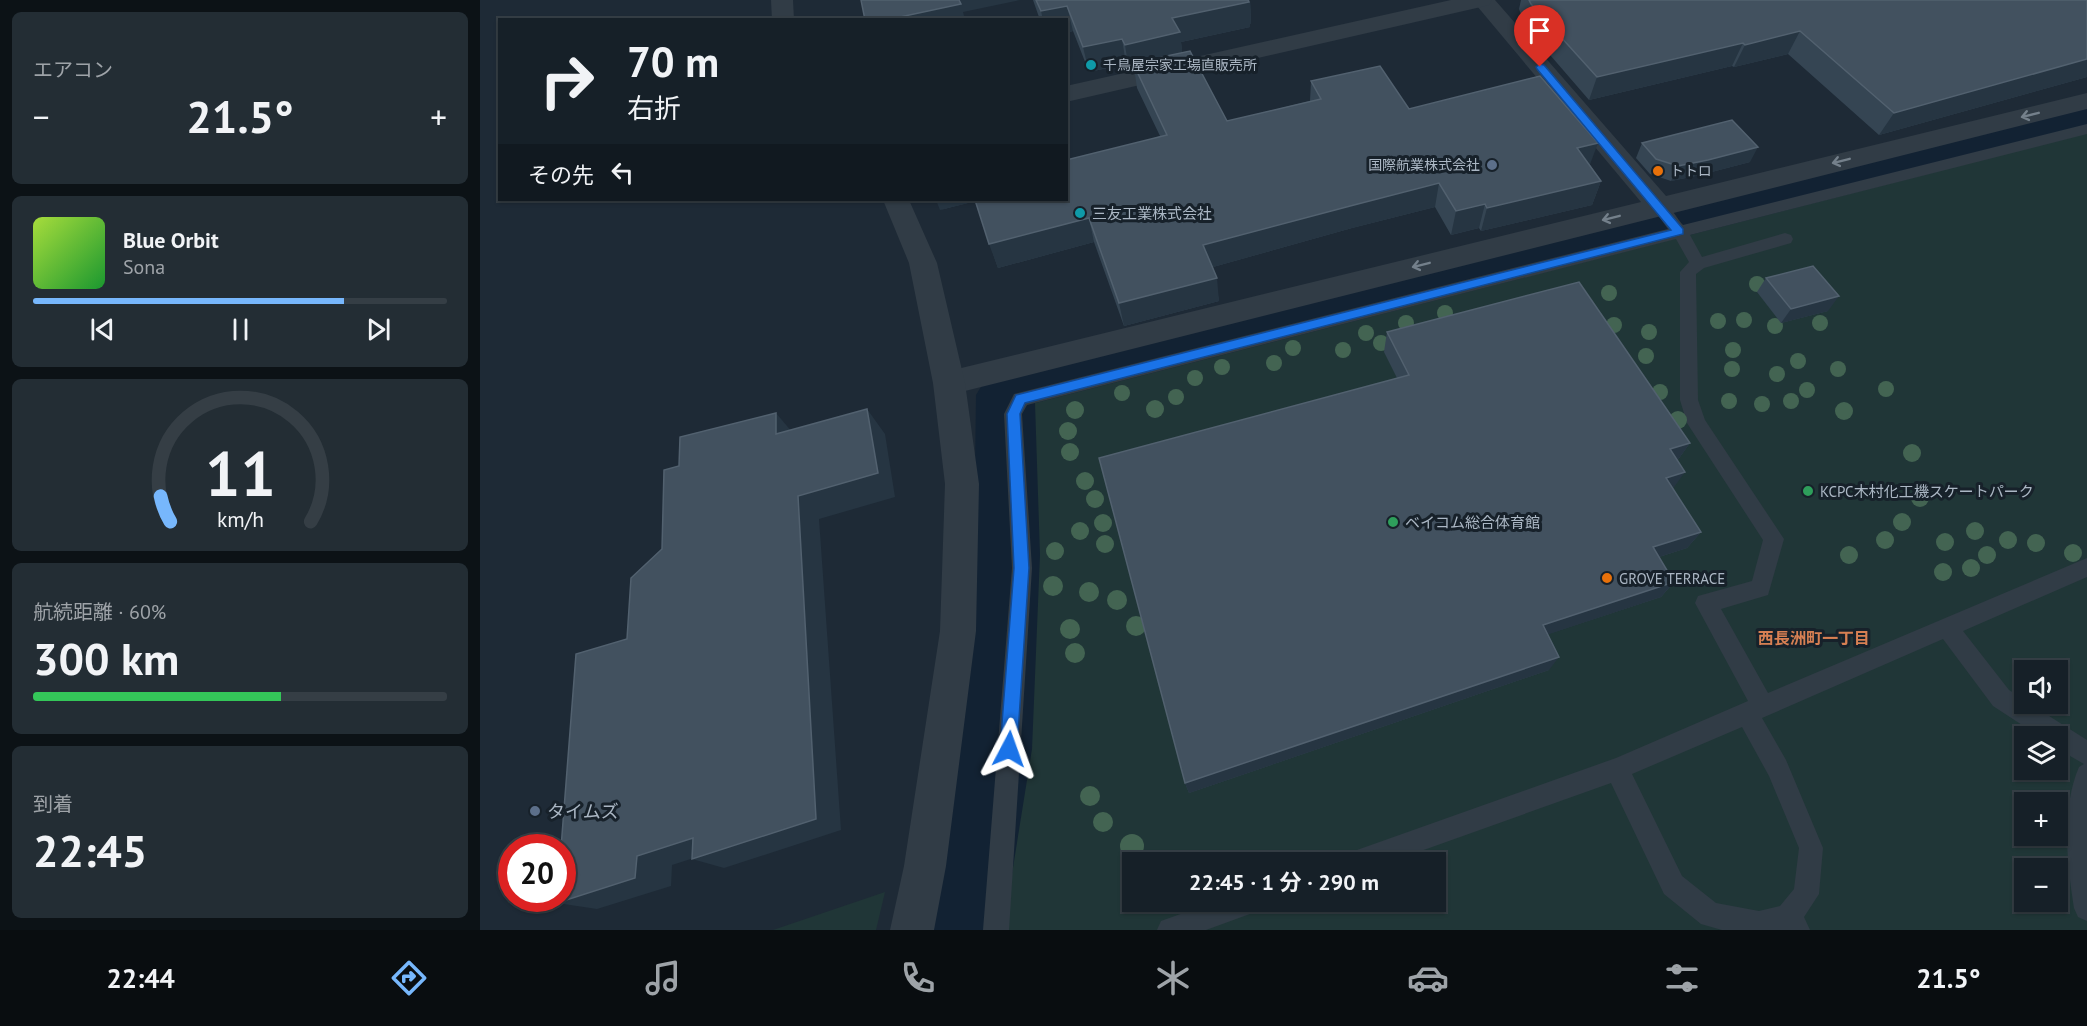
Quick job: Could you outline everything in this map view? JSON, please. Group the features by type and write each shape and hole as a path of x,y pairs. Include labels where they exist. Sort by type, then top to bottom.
{"street":[{"path":"782,0 783,18"},
{"path":"1068,94 1482,0 1662,210"},
{"path":"949,383 1662,210 2087,101"},
{"path":"896,201 923,263 949,383 962,484 958,631 925,866 912,930"}],"lane":[{"path":"996,930 1022,568 1013,414 1021,399 1677,230 2087,129"},
{"path":"1662,210 1698,264"},
{"path":"1617,769 1673,885 1710,915 1759,924 1793,924 1806,894 1811,849 1755,709 1706,603 1761,588 1774,539 1696,423 1689,400 1688,272 1698,264 1785,239"},
{"path":"1385,852 1617,769 2087,567"},
{"path":"1947,627 2001,698 2087,754"},
{"path":"2087,775 2083,790 2082,884 2087,908"},
{"path":"1170,930 1221,912"}],"green space":[{"path":"2087,122 2087,930 948,930 953,888 978,783 991,671 999,524 993,396 1004,387 1065,369 1373,291 1497,262 1537,258 1702,220"},
{"path":"885,892 876,930 773,930"}],"building":[{"path":"861,0 959,0 961,4 895,18 865,18"},
{"path":"1036,0 1248,0 1249,2 1172,18 1180,32 1125,45 1122,39 1083,47 1067,6 1041,11"},
{"path":"1529,0 2087,0 2087,59 1894,113 1800,31 1597,77"},
{"path":"1190,51 1227,121 1321,99 1311,81 1380,66 1409,109 1540,76 1598,143 1577,148 1601,181 1487,208 1485,204 1456,211 1439,183 1203,245 1217,278 1119,303 1089,218 989,244 975,201 1068,201 1068,160 1167,135 1133,63"},
{"path":"1732,120 1758,147 1678,166 1656,159 1642,143"},
{"path":"1813,266 1839,296 1791,309 1766,278"},
{"name":"ベイコム総合体育館","path":"1579,282 1690,443 1670,449 1685,472 1666,478 1701,532 1653,547 1674,582 1543,625 1559,657 1185,783 1099,458 1409,375 1387,332"},
{"path":"867,409 878,473 798,496 816,819 692,859 693,838 637,856 635,878 576,897 576,834 562,834 576,654 627,639 631,578 662,549 664,470 679,466 680,437 776,413 776,434"}],"waterway":[{"path":"962,930 995,749 1007,555 1005,395 1012,386 2087,118"}],"place":[{"name":"千鳥屋宗家工場直販売所","path":"1091,65"},
{"name":"国際航業株式会社","path":"1492,165"},
{"name":"トトロ","path":"1658,171"},
{"name":"三友工業株式会社","path":"1080,213"},
{"name":"KCPC木村化工機スケートパーク","path":"1808,491"},
{"name":"ベイコム総合体育館","path":"1393,522"},
{"name":"GROVE TERRACE","path":"1607,578"},
{"name":"タイムズ","path":"535,811"}],"district":[{"name":"西長洲町一丁目","path":"1814,638"}],"route":[{"path":"1009,749 1022,568 1013,414 1021,399 1048,390 1679,232 1540,67"}]}
